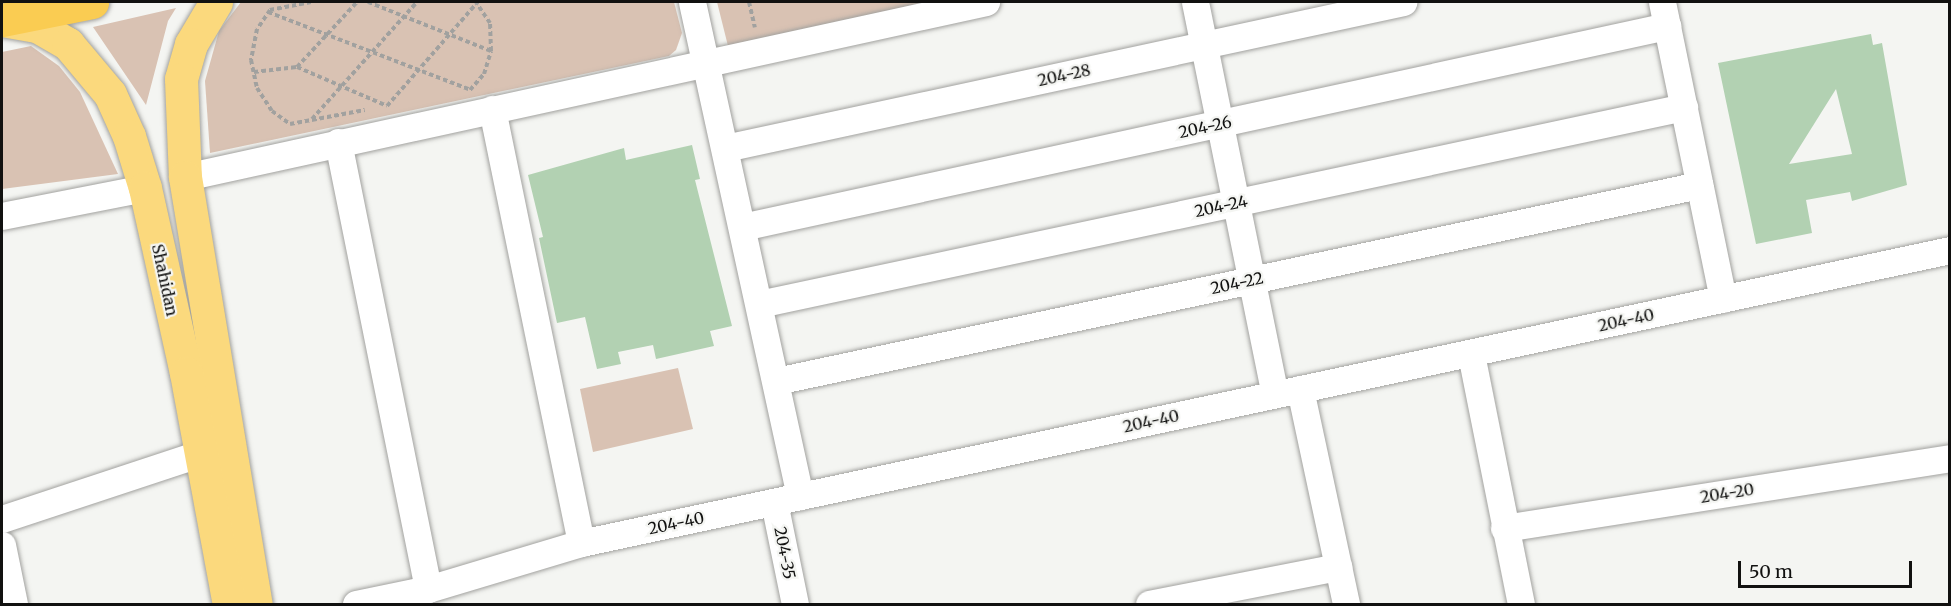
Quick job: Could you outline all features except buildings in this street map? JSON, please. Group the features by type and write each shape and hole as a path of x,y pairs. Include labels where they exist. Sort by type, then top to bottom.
{"highway":[{"path":"2,20 92,2"}],"main road":[{"path":"216,2 191,44 181,79 185,177 200,370 231,604"},
{"name":"Shahidan","path":"2,20 37,26 68,44 91,70 115,105 145,188 200,370 199,454 231,604"}],"street":[{"path":"692,2 707,62 800,496"},
{"path":"185,177 987,2"},
{"path":"1195,2 1252,280 1288,392 1338,567 1346,604"},
{"name":"204-28","path":"725,147 1403,2"},
{"path":"1665,14 1723,299"},
{"name":"204-26","path":"742,227 1220,124 1665,14"},
{"name":"204-24","path":"759,304 1684,107"},
{"path":"492,109 581,543"},
{"path":"338,142 428,589"},
{"name":"204-22","path":"776,381 1699,185"},
{"path":"2,216 145,188"},
{"name":"204-40","path":"356,604 428,589 581,543 1950,250"},
{"path":"1471,354 1521,604"},
{"path":"2,519 199,454"},
{"name":"204-20","path":"1504,528 1950,458"},
{"name":"204-35","path":"774,502 795,604"},
{"path":"2,545 14,604"},
{"path":"1149,604 1338,567"}],"path":[{"path":"311,2 268,12 256,29 251,60 257,88 272,111 290,124 397,104"},
{"path":"297,67 357,2"},
{"path":"368,2 491,51"},
{"path":"311,120 417,2"},
{"path":"387,106 476,2 490,23 491,51 484,74 470,90 460,92"},
{"path":"749,2 756,31"},
{"path":"268,12 470,90"},
{"path":"254,72 297,67 387,106"}],"shaded area":[{"path":"241,2 674,2 682,33 676,50 669,56 210,153 205,81 219,31"},
{"path":"717,2 924,2 729,50"},
{"path":"176,8 168,21 146,105 93,27"},
{"path":"31,46 59,66 80,92 118,174 2,189 2,52"},
{"path":"678,368 693,429 593,452 580,389"}]}
